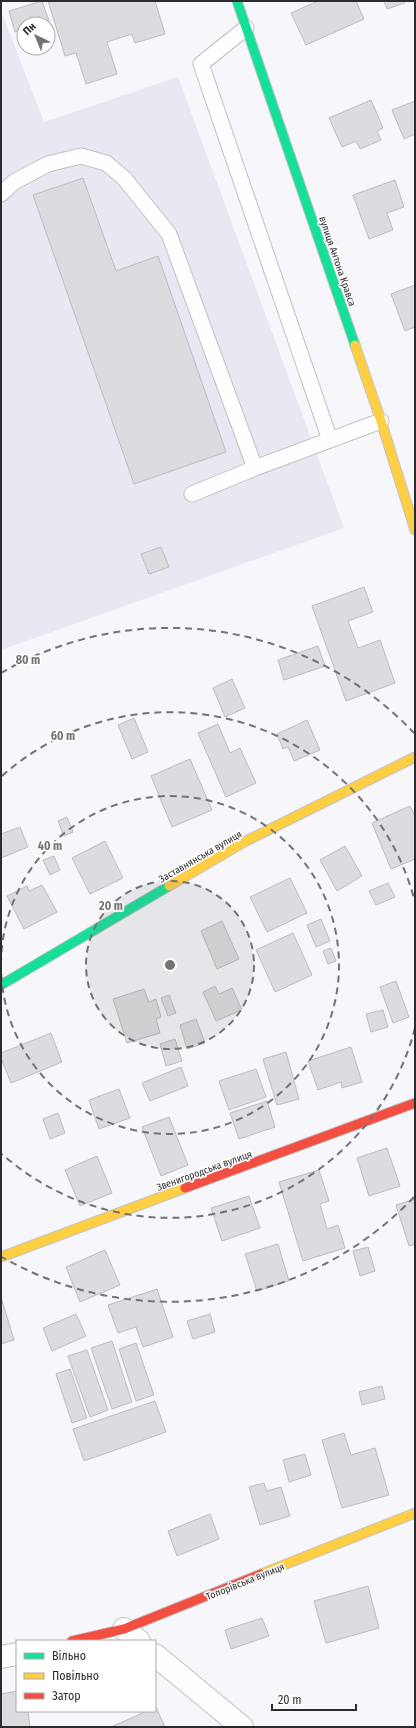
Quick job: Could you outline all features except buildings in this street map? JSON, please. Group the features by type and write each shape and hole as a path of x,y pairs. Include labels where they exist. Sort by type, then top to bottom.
{"street":[{"name":"вулиця Антона Кравса","path":"237,1 381,420 415,530"},
{"name":"Заставнянська вулиця","path":"1,985 244,842 415,757"},
{"name":"Звенигородська вулиця","path":"1,1257 415,1103"},
{"name":"Топорівська вулиця","path":"82,1640 132,1635 415,1513"},
{"path":"1,1657 16,1654"},
{"path":"156,1655 242,1727"}],"lane":[{"path":"246,28 202,64 330,440"},
{"path":"1,194 14,182 48,164 81,156 106,163 124,178 169,234 255,468"},
{"path":"192,494 255,468 381,420"}],"shaded area":[{"path":"1,11 16,50 16,56 18,56 44,122 178,77 344,528 1,650"}],"traffic: fast":[{"path":"237,1 355,345"},
{"path":"1,985 169,886"}],"traffic: slow":[{"path":"355,345 381,421 415,530"},
{"path":"169,886 244,842 415,757"},
{"path":"1,1257 185,1188"},
{"path":"261,1574 415,1513"}],"traffic: jam":[{"path":"185,1188 415,1103"},
{"path":"76,1640 124,1629 261,1574"}]}
